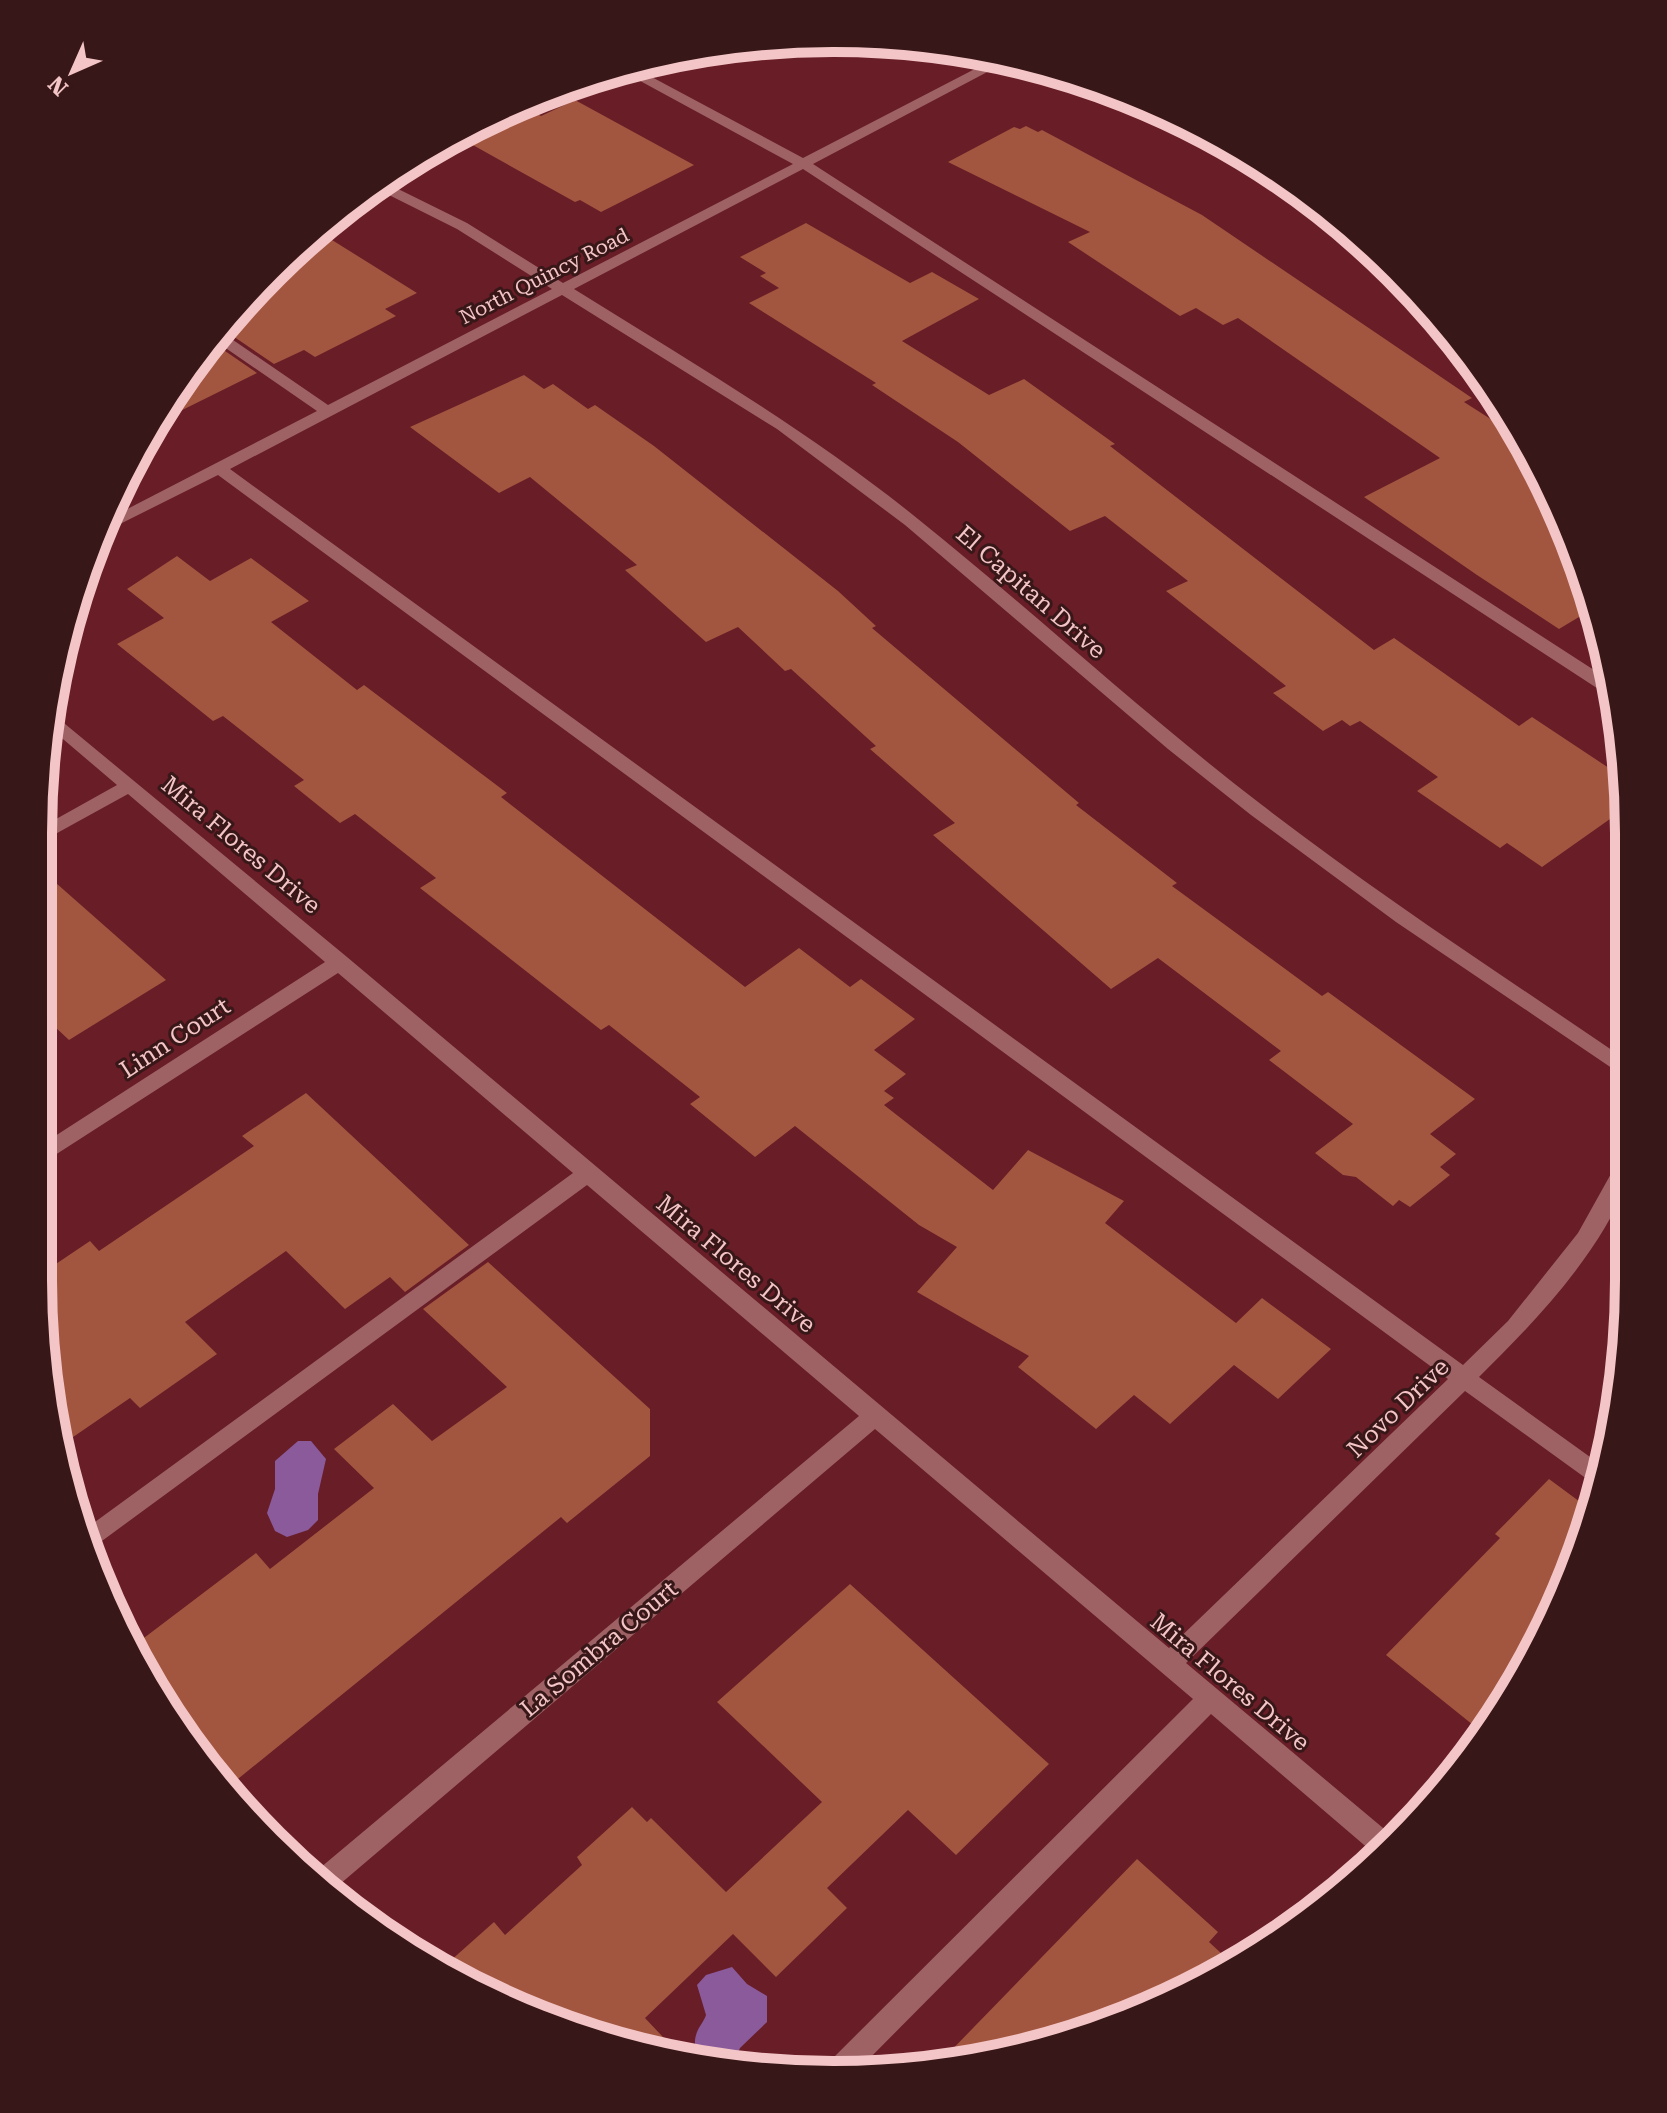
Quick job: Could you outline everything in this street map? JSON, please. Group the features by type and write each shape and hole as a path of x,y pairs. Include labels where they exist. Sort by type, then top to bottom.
{"street":[{"name":"North Quincy Road","path":"117,521 988,67"},
{"path":"640,77 804,164 1600,682"},
{"name":"El Capitan Drive","path":"390,190 462,226 565,288 719,384 846,472 944,548 1174,745 1257,811 1370,894 1615,1062"},
{"path":"227,342 327,411"},
{"path":"219,468 1591,1470"},
{"name":"Mira Flores Drive","path":"60,727 1378,1840"},
{"path":"52,830 129,786"},
{"name":"Linn Court","path":"52,1149 340,962"},
{"path":"95,1535 588,1173"},
{"name":"Novo Drive","path":"1169,1664 1466,1379 1570,1262 1601,1216 1615,1188"},
{"name":"La Sombra Court","path":"330,1876 875,1416"},
{"path":"849,2060 1209,1699"}],"shaded area":[{"path":"298,1441 311,1441 326,1459 318,1494 318,1520 308,1530 287,1537 275,1531 267,1513 275,1489 275,1461"},
{"path":"732,1967 747,1984 767,1996 767,2022 737,2055 696,2047 697,2032 706,2015 697,1985 706,1975"}],"building":[{"path":"575,100 694,165 601,212 580,200 575,202 471,144 536,113 541,116"},
{"path":"1026,126 1038,132 1042,130 1202,215 1472,398 1464,402 1498,424 1534,488 1556,534 1583,614 1559,629 1364,497 1440,458 1238,318 1223,325 1196,308 1180,316 1068,242 1090,232 948,162 1014,127 1020,129"},
{"path":"806,223 910,283 932,272 979,299 902,341 989,395 1024,379 1115,444 1110,446 1374,650 1394,638 1519,726 1532,717 1612,770 1614,816 1542,867 1507,843 1500,848 1417,791 1438,777 1360,721 1350,726 1342,720 1323,731 1273,693 1286,686 1166,591 1188,581 1105,516 1070,531 958,442 872,385 876,383 749,303 779,288 760,276 766,273 740,257"},
{"path":"328,238 417,293 385,309 396,316 315,357 304,350 274,364 232,335 281,281"},
{"path":"221,348 257,373 175,414"},
{"path":"524,375 544,389 553,384 588,409 595,405 654,446 838,591 876,626 872,628 1079,803 1076,805 1177,883 1172,886 1322,996 1328,992 1475,1099 1430,1134 1456,1154 1440,1167 1450,1175 1410,1207 1399,1200 1393,1206 1356,1177 1343,1175 1315,1153 1353,1124 1269,1060 1281,1051 1158,958 1111,989 933,835 955,823 870,749 876,746 791,669 785,671 738,627 706,642 625,570 637,565 530,477 499,493 410,427"},
{"path":"177,556 210,581 251,558 309,601 271,622 357,690 364,685 507,793 501,797 745,987 799,948 850,987 861,979 915,1019 874,1050 906,1074 884,1091 894,1098 884,1105 993,1190 1028,1150 1124,1201 1105,1223 1236,1323 1262,1298 1331,1349 1278,1399 1234,1365 1170,1424 1134,1395 1096,1429 1018,1367 1029,1356 917,1292 957,1247 919,1225 795,1126 755,1157 690,1104 700,1097 609,1025 601,1030 420,888 436,878 355,814 340,823 294,786 304,780 223,716 213,721 117,644 164,618 127,589"},
{"path":"52,879 166,980 69,1040 52,1024"},
{"path":"306,1093 469,1245 405,1292 390,1277 345,1309 286,1251 185,1322 217,1354 140,1408 130,1398 69,1440 54,1331 52,1267 90,1241 99,1251 254,1146 242,1136"},
{"path":"488,1262 650,1409 650,1456 567,1523 561,1517 235,1781 184,1714 141,1640 256,1553 270,1569 374,1488 334,1449 393,1404 432,1441 507,1387 423,1309"},
{"path":"1549,1479 1582,1503 1556,1579 1534,1625 1474,1726 1386,1655 1500,1538 1495,1534"},
{"path":"850,1584 1049,1764 956,1855 908,1810 827,1888 847,1908 776,1977 733,1934 645,2018 669,2043 582,2020 534,2002 451,1960 494,1922 505,1935 582,1865 577,1857 632,1807 647,1822 651,1818 726,1892 822,1802 717,1702"},
{"path":"1137,1859 1218,1932 1209,1942 1224,1956 1133,2002 1036,2034 950,2052"}]}
